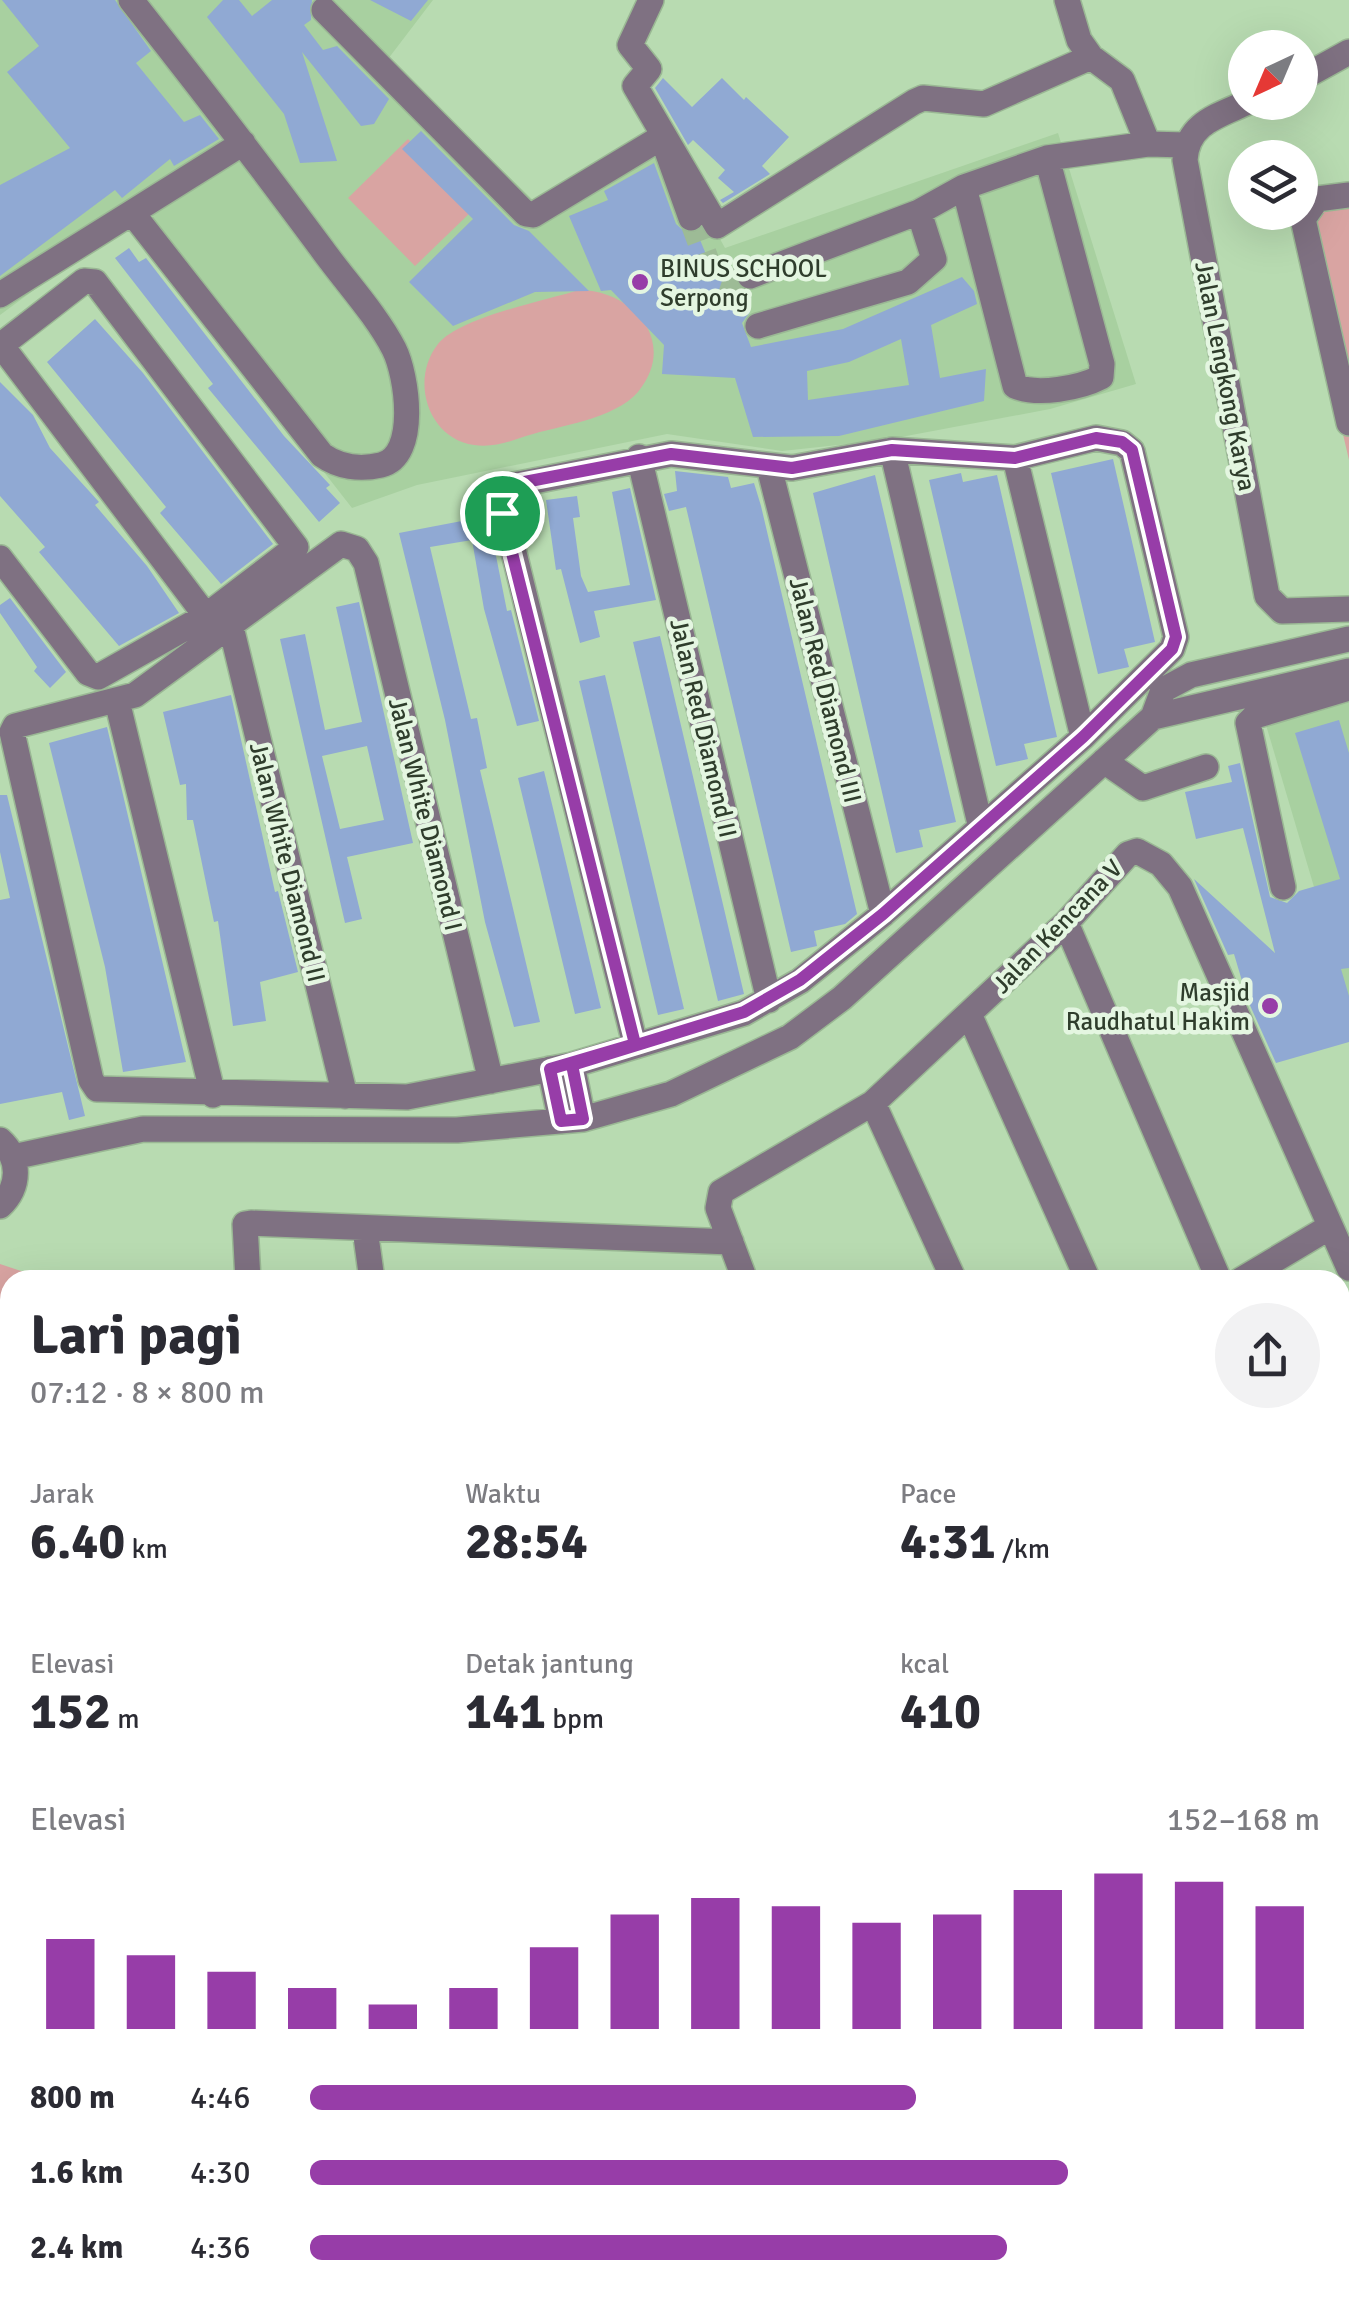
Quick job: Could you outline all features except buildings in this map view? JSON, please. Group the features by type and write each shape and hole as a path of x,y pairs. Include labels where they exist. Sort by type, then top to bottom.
{"street":[{"path":"131,0 244,142 393,347 406,397 404,446 393,459 381,465 347,466 322,456 133,214"},
{"path":"651,0 630,46 649,69 634,86 717,226 914,102 923,98 984,104 1092,57"},
{"path":"1067,0 1078,40 1092,57 1122,80 1142,145"},
{"path":"324,10 526,214 533,216 662,137 692,218"},
{"path":"1318,69 1349,52"},
{"path":"750,276 919,212 964,187 1047,158 1142,145 1186,145 1201,124 1228,111"},
{"path":"0,295 244,142"},
{"name":"Jalan Lengkong Karya","path":"1186,145 1185,160 1267,596 1282,611 1349,610"},
{"path":"964,187 1016,386 1028,392 1090,383 1101,377 1102,364 1047,158"},
{"path":"1349,195 1317,199 1303,220 1349,423"},
{"path":"758,326 908,282 925,271 934,259 919,212"},
{"path":"0,558 93,676 136,658 206,616 294,550 296,542 92,280 84,281 1,345 206,616"},
{"path":"230,627 152,684 117,701 15,726 12,732 91,1080 97,1089 213,1095 408,1097 491,1081 561,1067 744,1012 769,1000 883,914 1083,737 1172,649 1176,637 1132,450 1110,439 1096,438 1015,458 892,450 792,468 702,455 639,457 514,484 500,496 635,1044"},
{"path":"892,450 981,828"},
{"name":"Jalan Red Diamond II","path":"639,457 769,1000"},
{"path":"1015,458 1083,737"},
{"name":"Jalan Red Diamond III","path":"769,466 883,914"},
{"name":"Jalan White Diamond I","path":"230,627 340,544 357,549 366,563 491,1081"},
{"name":"Jalan White Diamond II","path":"230,627 345,1096"},
{"path":"0,1206 14,1185 7,1148 143,1129 457,1130 572,1120 670,1094 790,1037 842,998 1152,717 1166,688 1191,676 1349,639"},
{"path":"1249,662 1256,693"},
{"path":"1152,717 1349,671"},
{"path":"1283,888 1248,723 1255,716 1349,688"},
{"path":"117,701 213,1095"},
{"path":"1104,761 1143,788 1206,768"},
{"name":"Jalan Kencana V","path":"741,1270 718,1208 721,1192 873,1104 1066,923 1128,854 1146,852 1180,887 1349,1268"},
{"path":"1066,923 1215,1270"},
{"path":"969,1014 1084,1270"},
{"path":"561,1067 572,1120"},
{"path":"873,1104 949,1270"},
{"path":"247,1270 245,1224 731,1242"},
{"path":"365,1228 371,1270"},
{"path":"1258,1270 1328,1228"}],"shaded area":[{"name":"BINUS SCHOOL Serpong","path":"0,0 433,0 388,59 536,203 662,134 725,248 1058,133 1136,384 1050,409 885,440 782,451 667,434 417,485 352,508 128,221 0,315"},
{"path":"408,139 475,208 415,266 348,198"},
{"path":"1349,191 1349,460 1295,230 1318,230 1318,207"},
{"path":"579,290 617,299 644,322 652,338 654,355 638,392 601,415 500,444 474,445 445,431 428,405 425,389 425,374 438,344 449,334 483,318"},
{"path":"1332,687 1349,703 1349,1005 1258,698"}],"tunnel":[{"path":"691,218 714,280 723,283 750,276"}],"place":[{"name":"BINUS SCHOOL Serpong","path":"640,282"},
{"name":"Masjid Raudhatul Hakim","path":"1270,1006"}],"route":[{"path":"1096,438 1110,439 1132,450 1175,644 1083,737 883,914 800,980 744,1012 572,1065 583,1119 561,1121 550,1069 635,1044 502,513 500,496 514,484 639,457 702,455 792,468 892,450 1015,458 1096,438"}]}
